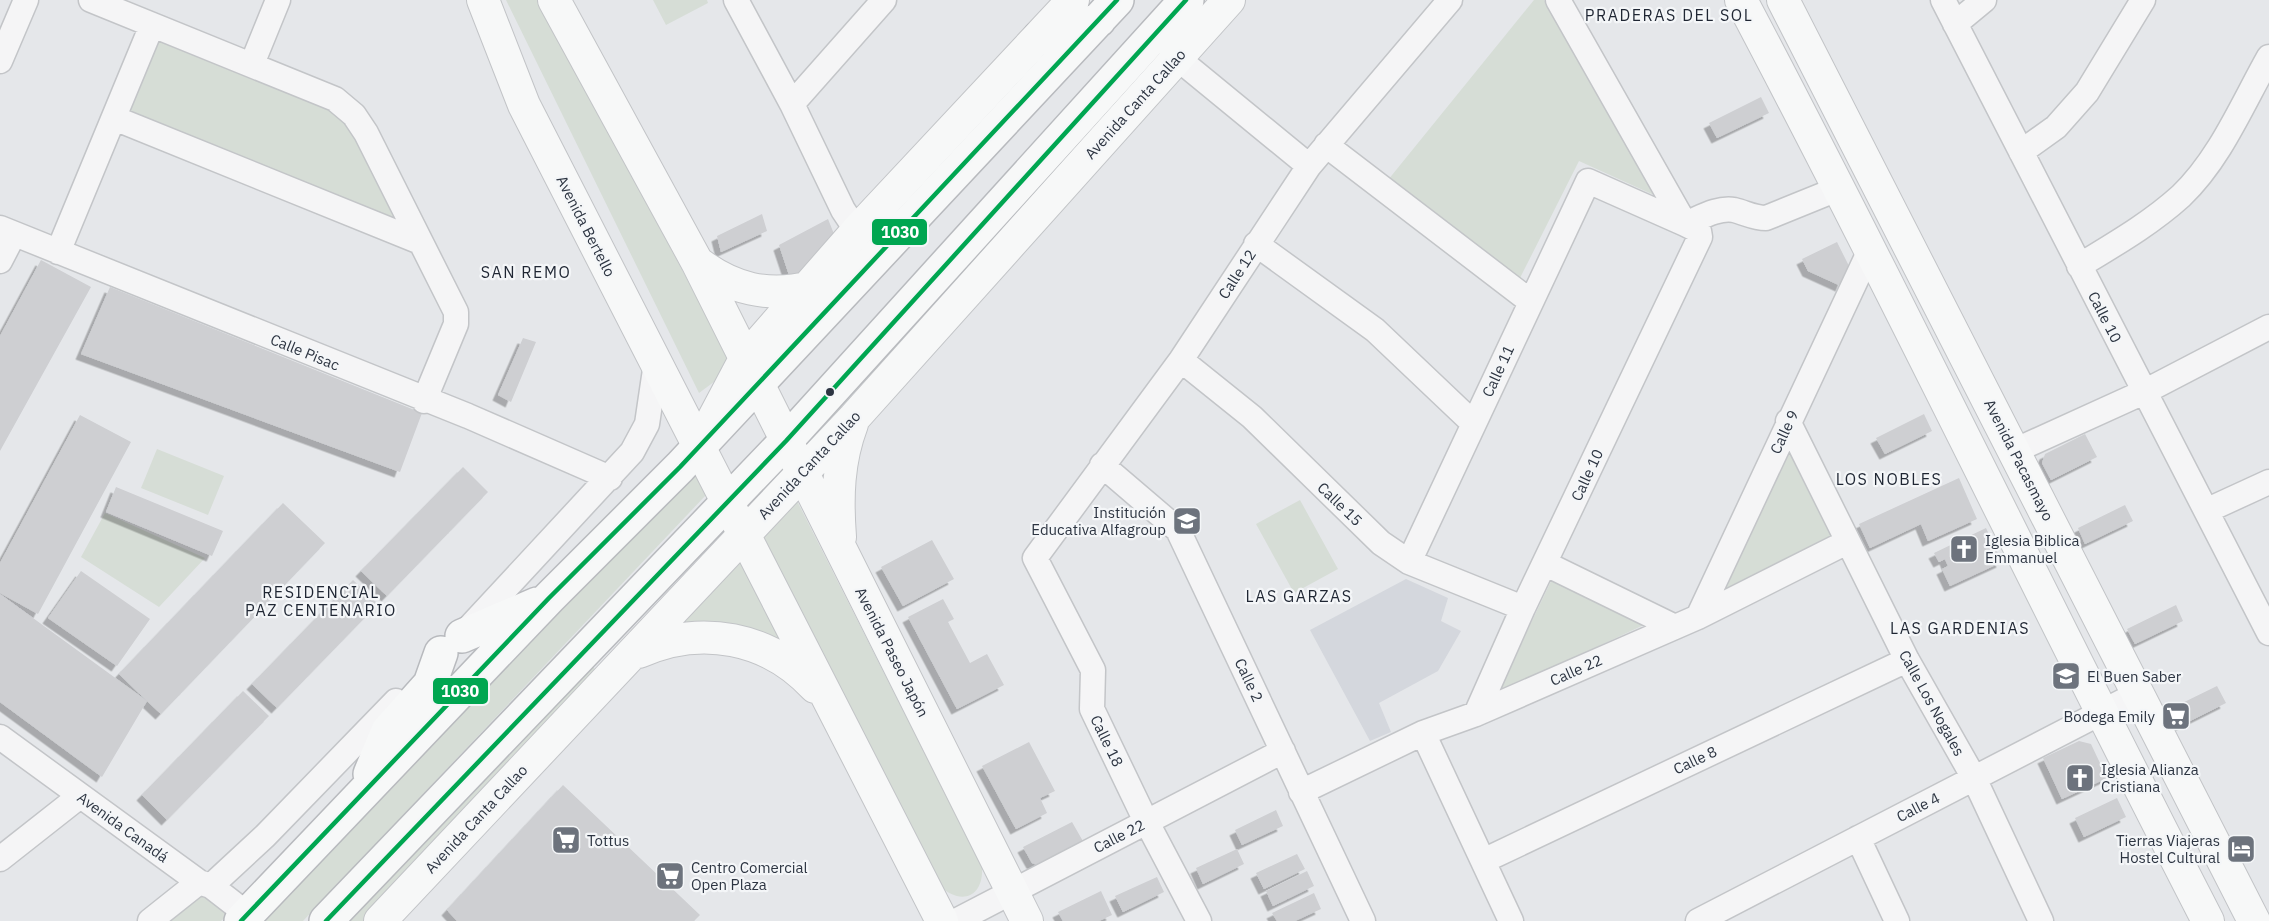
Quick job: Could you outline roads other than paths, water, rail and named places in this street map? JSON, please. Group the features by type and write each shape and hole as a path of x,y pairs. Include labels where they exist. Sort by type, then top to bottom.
{"highway":[{"path":"1176,57 1186,0"},
{"path":"326,921 786,441 1186,0"},
{"path":"1039,38 1109,10"},
{"path":"244,918 549,598 690,456 751,372 1109,10"},
{"path":"361,794 388,731 430,684 451,645 549,598"}],"main road":[{"name":"Avenida Bertello","path":"483,0 524,105 656,363 690,456"},
{"path":"554,0 697,262 751,372 811,287 857,231 1073,0"},
{"name":"Avenida Canta Callao","path":"380,921 854,418 1229,0"},
{"path":"1741,0 1871,248 2101,712 2208,921"},
{"name":"Avenida Pacasmayo","path":"1783,0 2254,921"},
{"path":"697,262 713,275 752,290 792,291 811,287"},
{"name":"Avenida Paseo Japón","path":"751,372 1027,921"},
{"path":"841,550 838,480 844,448 854,418"},
{"path":"690,456 712,517 744,534 942,921"},
{"path":"633,654 678,638 727,638 757,646 786,661 831,705"}],"street":[{"path":"0,61 26,0"},
{"path":"91,0 335,99 354,115 378,153 457,318 424,401"},
{"path":"252,64 278,0"},
{"path":"736,0 792,104 843,210 857,231"},
{"path":"792,104 884,0"},
{"name":"Calle 12","path":"1035,558 1181,360 1309,166 1449,0"},
{"path":"1558,0 1692,230 1720,210 1733,210 1756,218 1766,218 1840,188"},
{"name":"Calle 10","path":"1943,0 2144,392 2208,510 2269,633"},
{"path":"1955,24 1984,0"},
{"path":"2021,152 2056,127 2087,92 2143,0"},
{"path":"58,252 152,25"},
{"path":"1176,57 1309,166"},
{"path":"2079,266 2148,224 2182,194 2213,156 2269,57"},
{"path":"114,118 420,242"},
{"path":"1326,145 1531,302"},
{"name":"Calle 11","path":"1409,562 1588,181 1692,230"},
{"name":"Calle 10","path":"1476,714 1523,608 1546,564 1692,230"},
{"path":"0,261 7,231"},
{"name":"Calle Pisac","path":"7,231 424,401 468,416 610,478"},
{"path":"1256,244 1375,330 1473,423"},
{"name":"Calle 9","path":"1698,617 1871,248"},
{"path":"2014,451 2144,392 2269,327"},
{"name":"Calle 15","path":"1181,360 1252,417 1381,543 1409,562 1523,608"},
{"path":"150,921 205,884 266,836 610,478 632,452 647,424 656,363"},
{"name":"Calle Los Nogales","path":"1788,421 1907,660 1974,778 2041,921"},
{"name":"Calle 2","path":"1102,465 1178,530 1363,921"},
{"path":"2208,510 2269,482"},
{"name":"Calle 22","path":"1301,792 1423,733 1476,714 1698,617 1847,542"},
{"name":"Calle 18","path":"1035,558 1093,670 1092,709 1199,921"},
{"path":"1546,564 1675,627"},
{"name":"Calle 8","path":"1483,861 1907,660"},
{"name":"Calle 4","path":"1698,921 1727,914 1858,838 2137,694"},
{"path":"1423,733 1511,921"},
{"name":"Avenida Canadá","path":"0,737 205,884 244,918"},
{"name":"Calle 22","path":"956,921 1283,751"},
{"path":"0,859 80,796"},
{"path":"1858,838 1897,921"}],"place":[{"name":"Institución Educativa Alfagroup","path":"1187,521"},
{"name":"Iglesia Biblica Emmanuel","path":"1964,549"},
{"name":"El Buen Saber","path":"2066,676"},
{"name":"Bodega Emily","path":"2176,716"},
{"name":"Iglesia Alianza Cristiana","path":"2080,778"},
{"name":"Tottus","path":"566,840"},
{"name":"Tierras Viajeras Hostel Cultural","path":"2241,849"},
{"name":"Centro Comercial Open Plaza","path":"670,876"}],"district":[{"name":"PRADERAS DEL SOL","path":"1669,15"},
{"name":"SAN REMO","path":"526,272"},
{"name":"LOS NOBLES","path":"1889,479"},
{"name":"LAS GARZAS","path":"1299,596"},
{"name":"RESIDENCIAL PAZ CENTENARIO","path":"321,601"},
{"name":"LAS GARDENIAS","path":"1960,628"}]}
